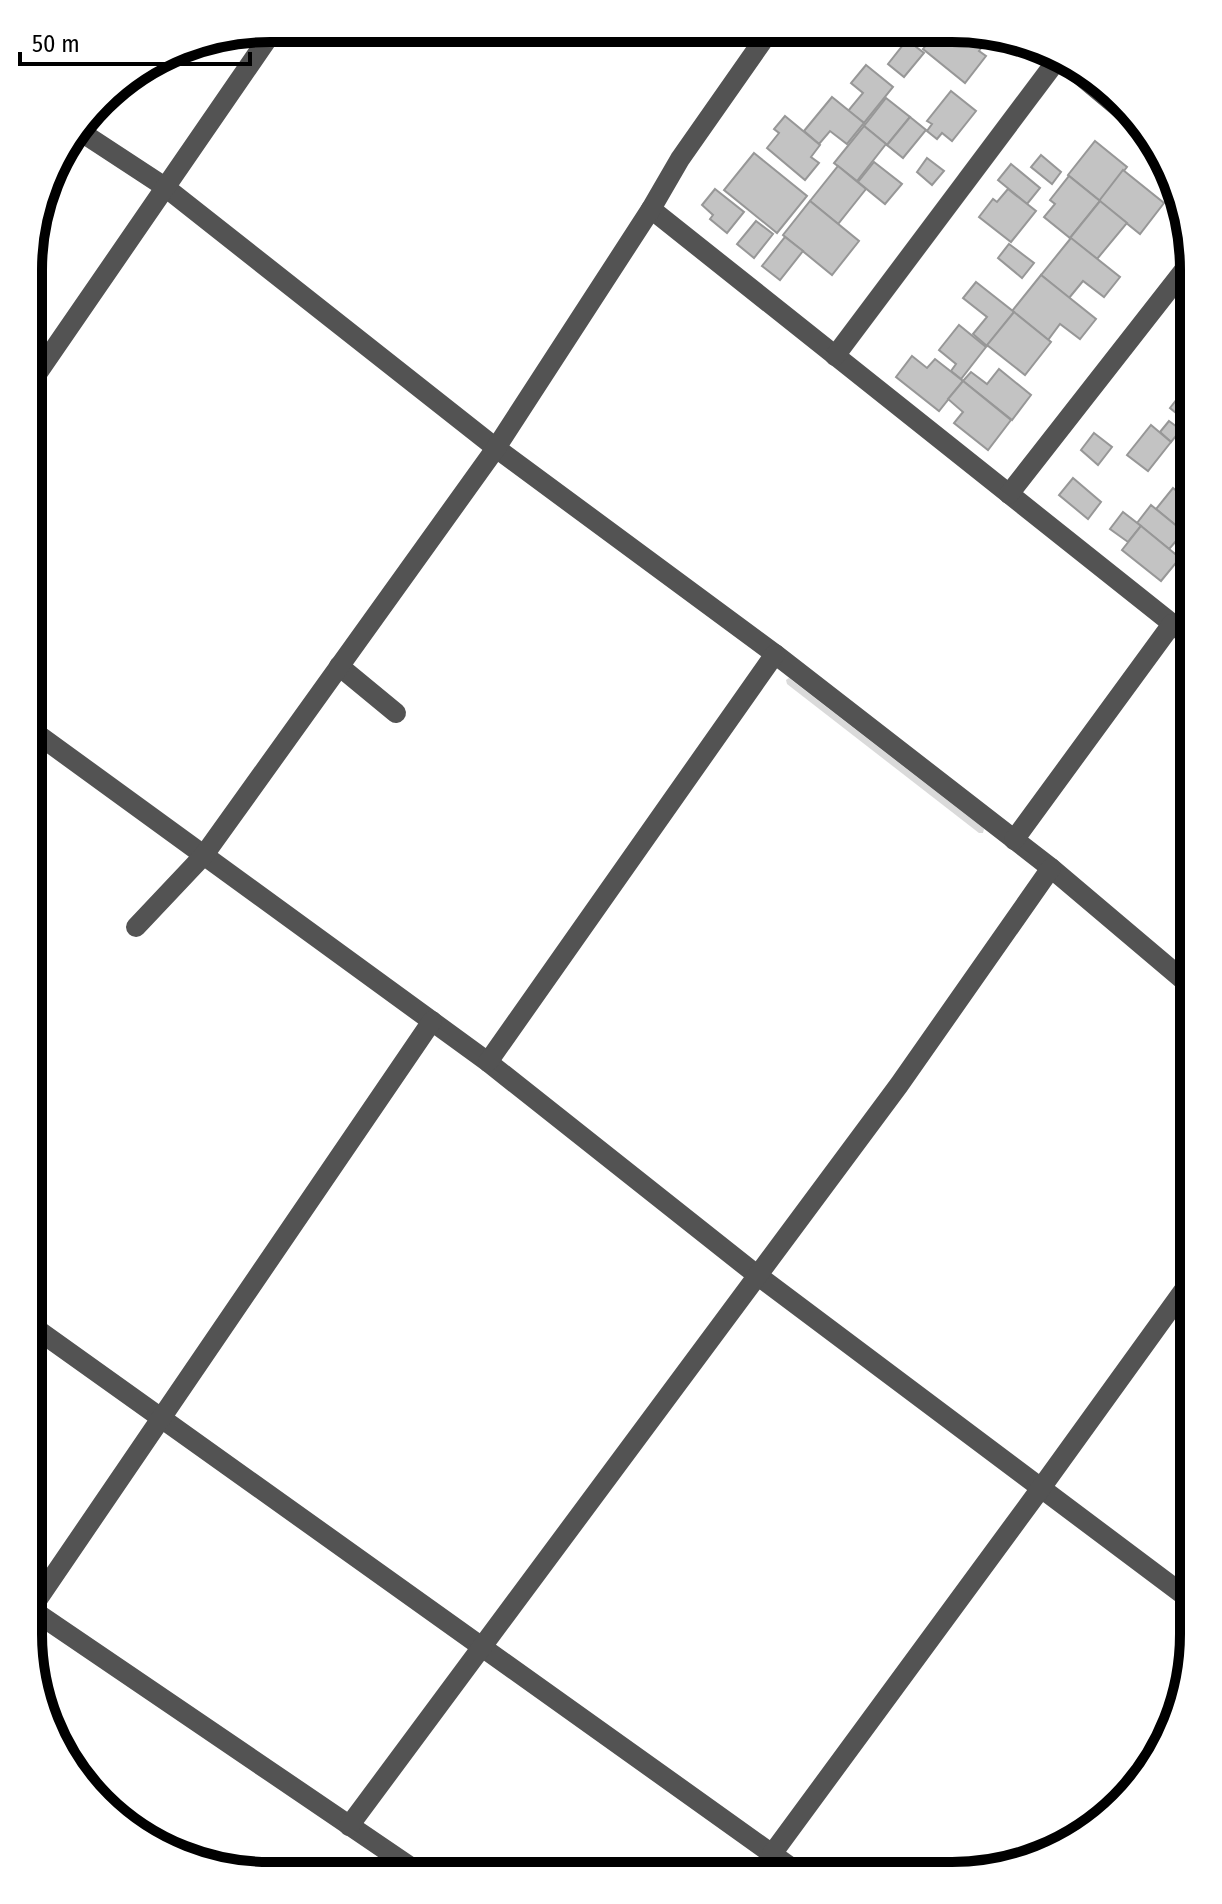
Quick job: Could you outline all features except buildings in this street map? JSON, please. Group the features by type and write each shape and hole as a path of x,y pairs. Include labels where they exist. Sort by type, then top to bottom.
{"street":[{"path":"42,366 265,42"},
{"path":"136,927 204,855 496,448 680,159 762,42"},
{"path":"835,356 1053,66"},
{"path":"86,135 165,187 496,448 775,654 1051,868 1180,977"},
{"path":"651,209 1180,630"},
{"path":"1009,494 1180,275"},
{"path":"1014,840 1172,624"},
{"path":"488,1062 775,654"},
{"path":"339,666 396,713"},
{"path":"42,737 488,1062 757,1275 1180,1592"},
{"path":"349,1826 899,1085 1051,868"},
{"path":"42,1591 432,1021"},
{"path":"772,1854 1180,1295"},
{"path":"42,1333 783,1862"},
{"path":"42,1616 403,1862"}],"shaded area":[{"path":"789,678 983,828 983,833 979,833 787,684"}]}
